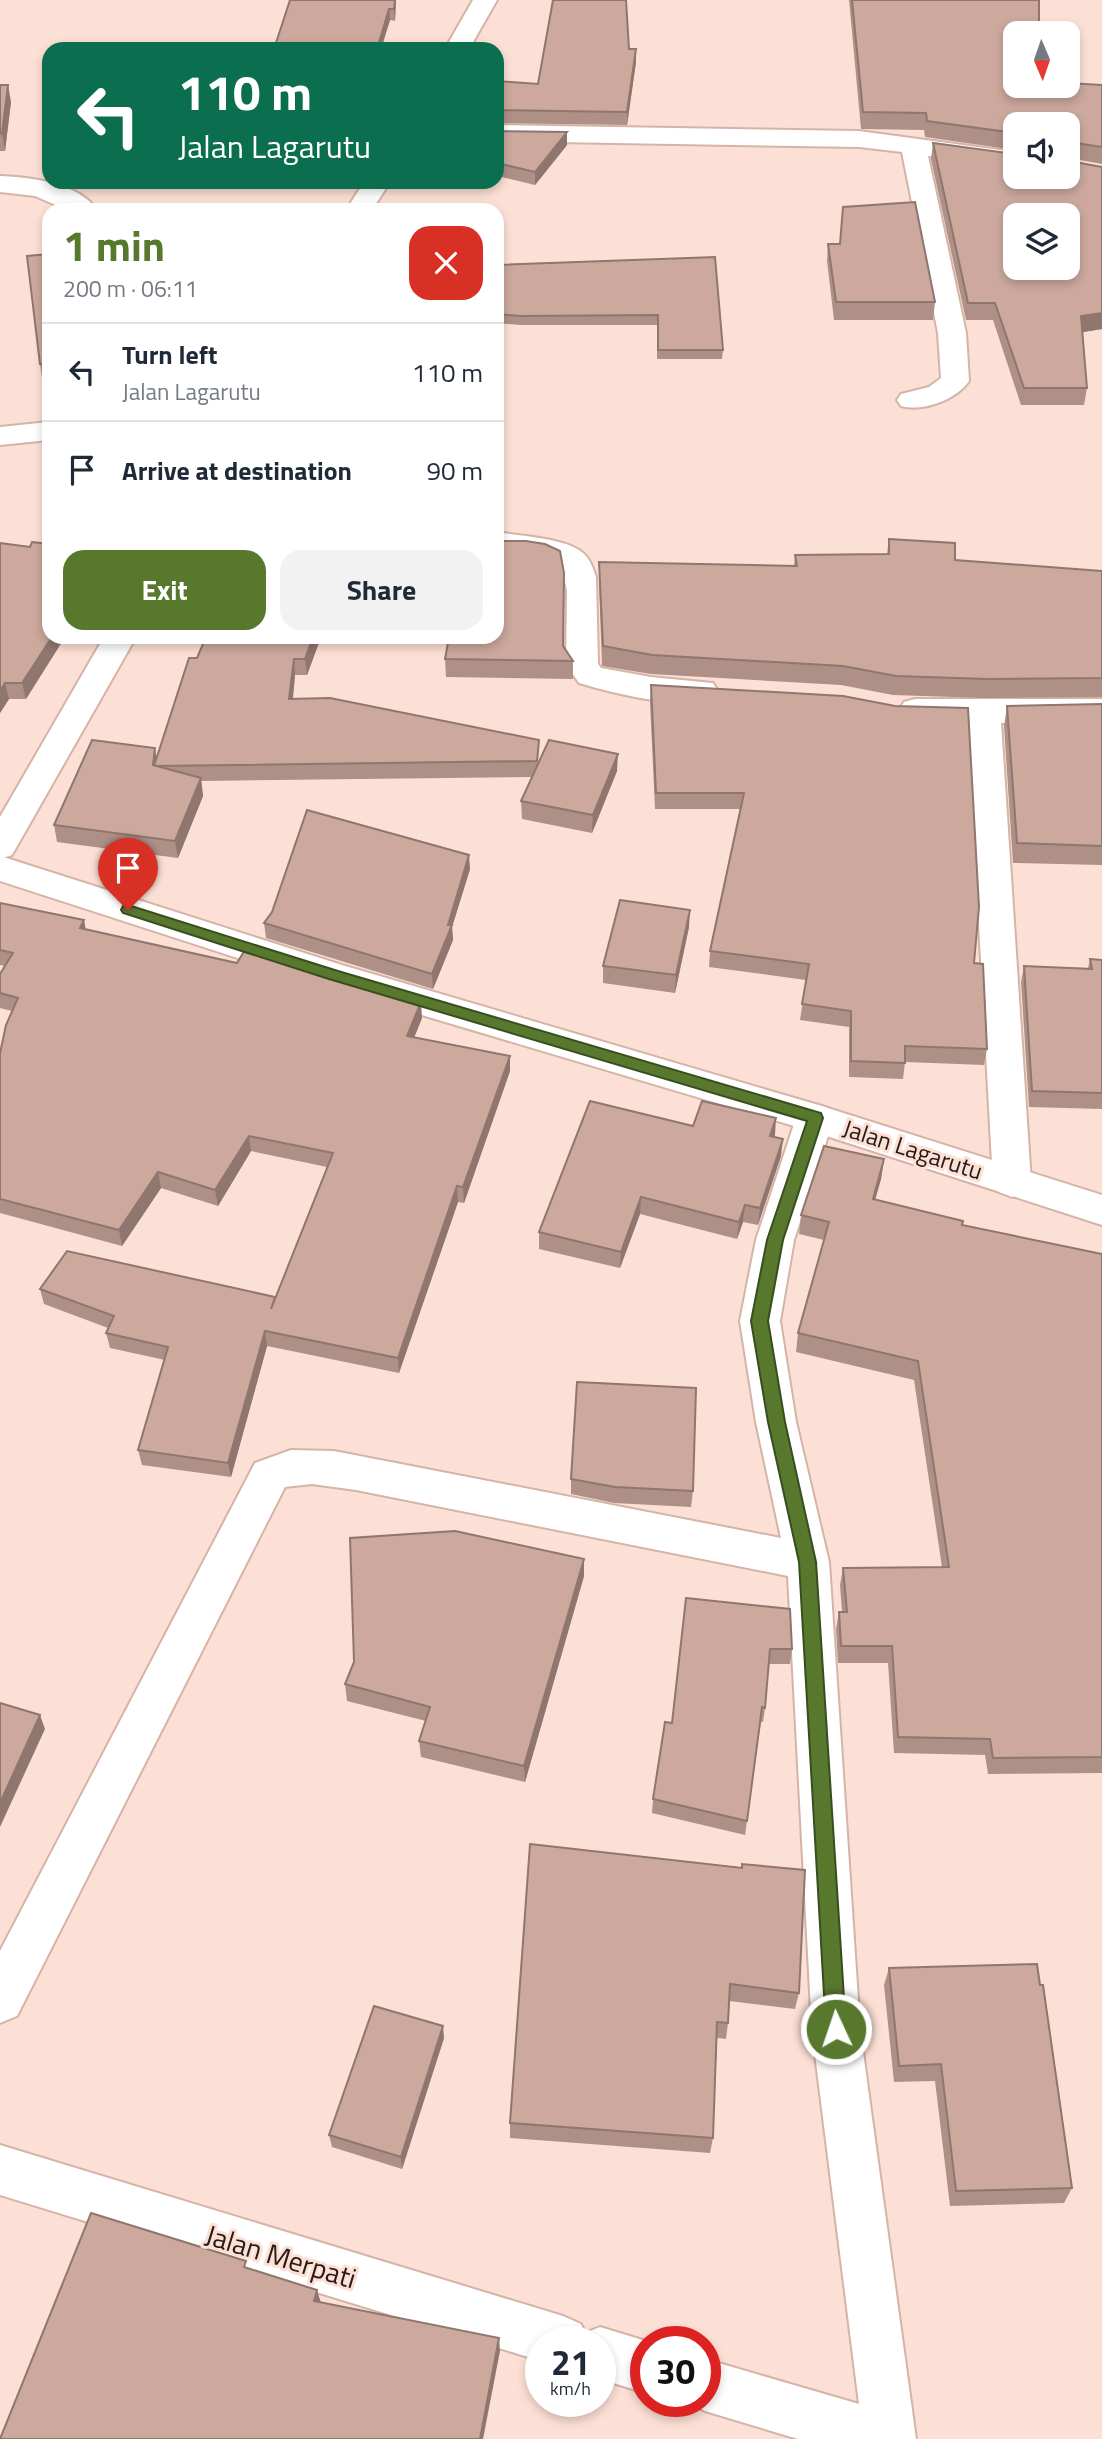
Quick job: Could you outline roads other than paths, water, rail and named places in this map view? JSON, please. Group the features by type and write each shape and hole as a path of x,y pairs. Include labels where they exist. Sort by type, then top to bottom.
{"street":[{"path":"461,42 485,0"},
{"path":"504,133 859,139 1003,158"},
{"path":"911,400 939,393 955,381 952,333 913,145"},
{"path":"0,184 34,188 60,195 73,203"},
{"path":"0,436 42,432"},
{"path":"504,543 559,554 571,558 577,565 582,579 582,664 590,676 619,684 651,688 729,692"},
{"path":"0,847 116,644"},
{"path":"880,706 984,712 1102,710"},
{"path":"984,712 1012,1182"},
{"name":"Jalan Lagarutu","path":"0,869 334,976 816,1118 1102,1210"},
{"path":"721,2390 889,2439 836,2029 808,1562 776,1422 760,1321 775,1240 816,1118"},
{"path":"0,2000 270,1475 299,1465 356,1472 808,1562"},
{"name":"Jalan Merpati","path":"0,2171 525,2330"}]}
